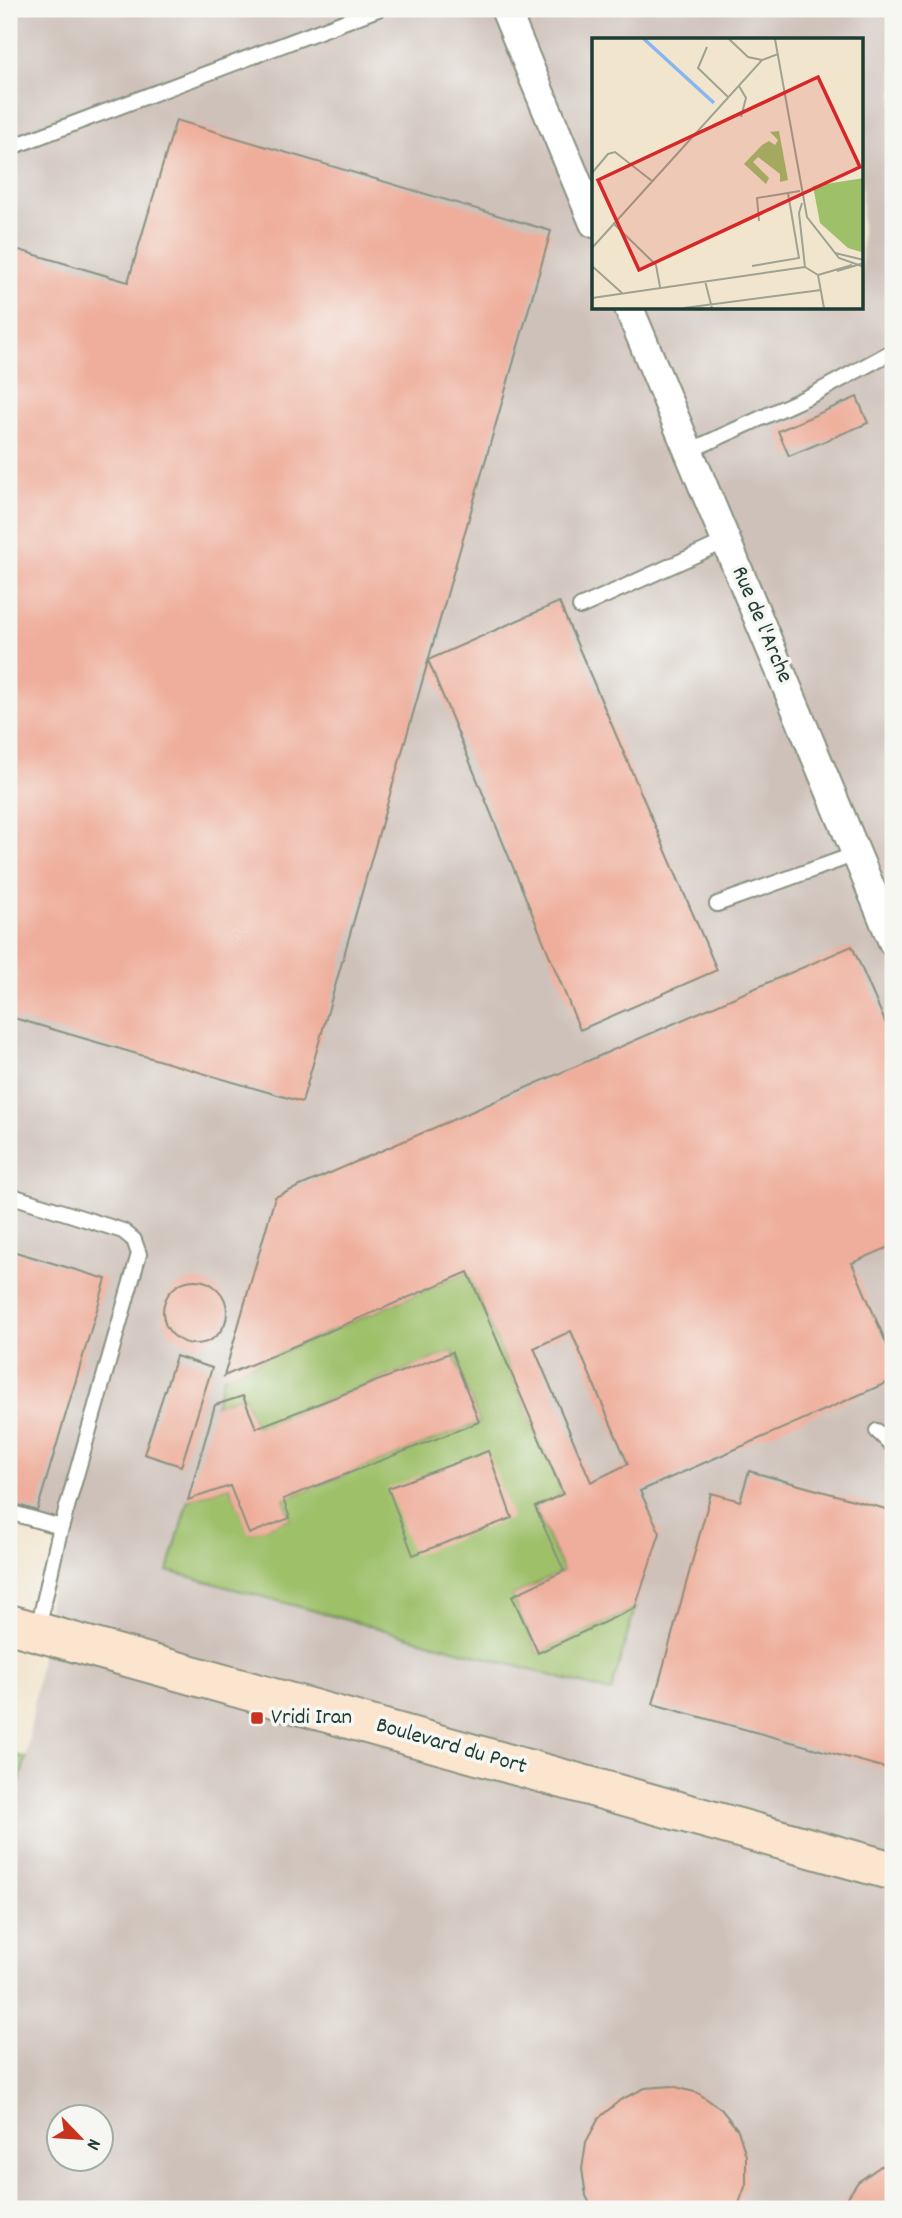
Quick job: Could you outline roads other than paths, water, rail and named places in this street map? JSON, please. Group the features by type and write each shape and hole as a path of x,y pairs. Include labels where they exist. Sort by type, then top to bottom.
{"main road":[{"name":"Boulevard du Port","path":"23,1627 893,1871"}],"street":[{"path":"505,9 592,218"},
{"name":"Rue de l'Arche","path":"630,310 893,942"}],"lane":[{"path":"9,148 378,9"},
{"path":"689,451 816,393 893,351"},
{"path":"580,607 726,541"},
{"path":"717,904 856,854"},
{"path":"9,1195 123,1231 134,1240 139,1254 61,1527 23,1627"},
{"path":"877,1430 893,1446"},
{"path":"9,1513 61,1527"}],"place":[{"name":"Vridi Iran","path":"257,1718"}]}
